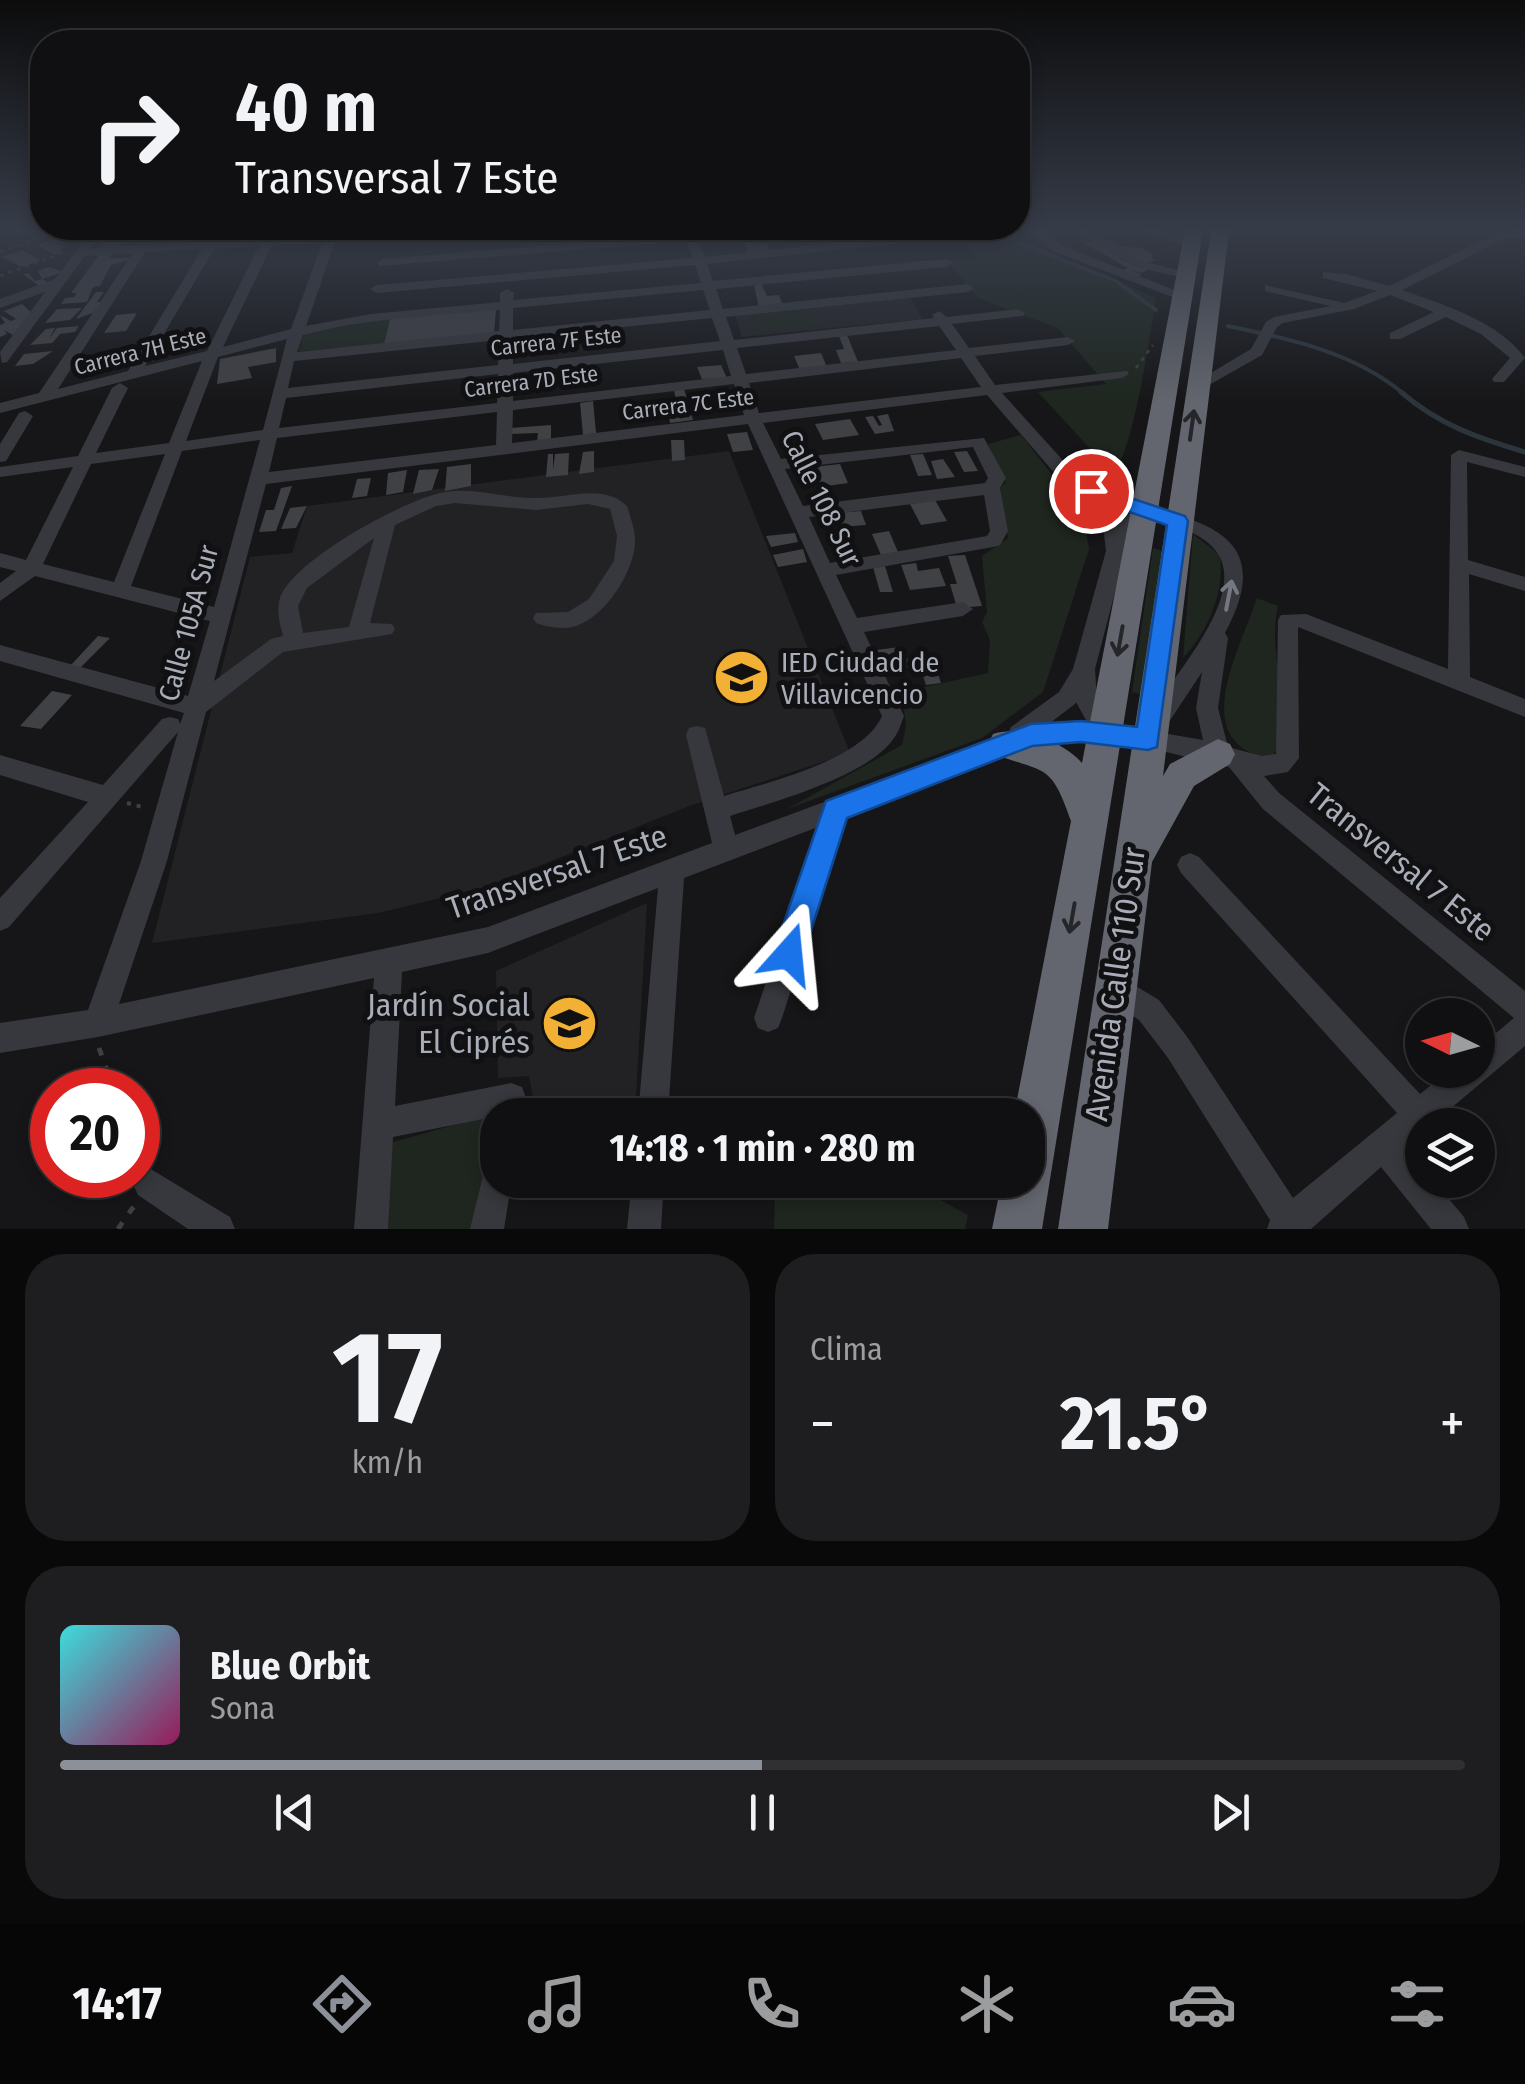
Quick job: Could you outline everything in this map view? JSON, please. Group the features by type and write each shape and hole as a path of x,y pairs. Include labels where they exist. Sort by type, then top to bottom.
{"highway":[{"name":"Avenida Calle 110 Sur","path":"1041,1098 1182,288"},
{"name":"Avenida Calle 110 Sur","path":"1083,1229 1211,288"},
{"path":"1005,744 1045,754 1065,764 1078,782 1090,822"},
{"path":"1131,870 1182,775 1228,758"},
{"path":"1017,1229 1023,1198"}],"street":[{"path":"0,304 41,288"},
{"path":"2,358 55,288"},
{"path":"44,398 116,288"},
{"path":"0,594 31,569 126,382 184,288"},
{"path":"120,590 211,357 245,288"},
{"name":"Calle 105A Sur","path":"98,1024 167,814 288,357 312,288"},
{"path":"371,318 377,289 385,288"},
{"path":"504,448 507,288"},
{"name":"Carrera 7H Este","path":"0,408 126,382 296,333 371,318 695,288"},
{"name":"Calle 108 Sur","path":"709,288 753,418 893,716 892,727 880,742 851,760 715,810"},
{"path":"921,288 990,389 1102,516 1116,553"},
{"path":"288,357 965,288"},
{"path":"1143,288 1178,305"},
{"path":"1272,288 1349,306"},
{"path":"1390,288 1512,348 1518,358 1499,379"},
{"path":"1197,386 1257,352 1266,334 1290,316 1349,306 1393,289"},
{"path":"1395,336 1443,312"},
{"name":"Carrera 7F Este","path":"278,394 1018,313"},
{"path":"0,334 30,322"},
{"name":"Carrera 7D Este","path":"0,472 269,434 1068,341"},
{"name":"Carrera 7C Este","path":"259,478 1122,374"},
{"path":"0,457 26,416"},
{"path":"775,464 978,441 995,469 997,478 991,488 999,531 994,541 827,570"},
{"path":"1460,684 1459,455 1525,472"},
{"path":"1072,481 1142,511 1178,521"},
{"path":"798,514 991,488"},
{"path":"294,640 288,610 291,594 302,580 388,519 416,504 446,497 540,504 599,496 618,506 626,536 623,561 596,604 571,620 543,618"},
{"name":"Avenida Calle 110 Sur","path":"1105,734 1086,701 1084,669 1126,524 1142,511"},
{"path":"358,632 388,519"},
{"name":"Avenida Calle 110 Sur","path":"1148,740 1178,686 1220,630 1234,574 1230,556 1209,534 1178,521"},
{"path":"0,560 221,616"},
{"path":"1458,564 1525,584"},
{"path":"851,626 963,609"},
{"path":"1220,630 1207,708 1228,758 1268,767 1280,765 1286,758 1285,623 1290,619 1525,708"},
{"path":"0,653 196,707 261,656 294,640 384,630"},
{"name":"Transversal 7 Este","path":"1005,744 1067,698 1084,669"},
{"path":"0,918 10,892 108,797 170,726"},
{"name":"Transversal 7 Este","path":"0,1038 98,1024 500,936 1042,733 1105,734 1228,758 1271,800 1525,1009"},
{"path":"696,735 726,849"},
{"path":"0,765 108,797"},
{"path":"768,1018 836,810"},
{"path":"1190,866 1413,1108"},
{"path":"654,1098 672,870"},
{"path":"371,1229 389,961"},
{"path":"1115,988 1149,1010 1159,1023 1288,1227 1405,1126"},
{"path":"1495,1052 1525,1028"},
{"path":"1427,1108 1451,1088"},
{"path":"377,1125 480,1111"},
{"path":"1383,1144 1452,1229"},
{"path":"160,1191 218,1229"},
{"path":"486,1229 492,1198"},
{"path":"644,1229 647,1198"}],"path":[{"path":"1122,374 1137,368 1151,345 1160,345"},
{"path":"108,797 167,814"},
{"path":"98,1024 99,1050 106,1068"}],"shaded area":[{"path":"970,288 1134,288 1156,298 1132,427 1115,472 1105,481 1089,479 1069,458 1095,454 1038,392 1106,384 1058,328 978,298"},
{"path":"910,298 923,319 742,337 735,315"},
{"path":"809,309 818,327 758,333 751,314"},
{"path":"390,319 384,344 299,351 304,333"},
{"path":"1021,435 1083,514 1089,549 1043,692 982,738 787,809 902,745 906,726 902,692 988,673 990,640 982,622 987,612 982,556 1008,538 1000,488 1006,482 988,444"},
{"path":"729,451 850,753 692,805 486,887 378,913 152,943 250,557 292,553 307,506"},
{"path":"1193,534 1220,555 1220,583 1207,624 1183,658"},
{"path":"1153,548 1164,551 1144,695 1132,692"},
{"path":"1257,598 1278,606 1275,644 1281,727 1271,759 1245,750 1230,735 1224,715 1231,668"},
{"name":"Jardín Social El Ciprés","path":"647,903 636,1098 533,1098 529,1076 498,1078 496,971"},
{"path":"480,1118 481,1198 476,1229 388,1229 390,1143"},
{"path":"775,1198 936,1198 968,1215 965,1229 774,1229"}],"building":[{"path":"74,288 92,288 87,302 61,304 77,293 71,293"},
{"path":"755,288 763,288 767,296 779,295 783,306 759,308"},
{"path":"96,292 104,292 97,302 104,302 98,311 76,319"},
{"path":"22,304 34,315 13,335 4,330 7,334 0,337 0,325 5,323 0,315 11,321 16,319 4,311"},
{"path":"82,308 70,320 45,323 57,309"},
{"path":"496,309 494,334 384,344 390,319"},
{"path":"137,313 126,331 104,333 116,315"},
{"path":"79,326 75,332 60,334 52,343 30,345 46,329 55,328 49,339 57,328"},
{"path":"847,335 858,362 841,363 836,350 844,349 839,336"},
{"path":"276,348 276,362 248,367 252,378 217,384 220,359"},
{"path":"53,351 33,364 15,366 24,354"},
{"path":"821,353 827,367 800,370 794,356"},
{"path":"721,365 727,378 702,379 697,367"},
{"path":"684,389 693,420 670,423 668,408 677,406 674,390"},
{"path":"593,401 596,433 583,435 580,403"},
{"path":"888,414 894,431 875,434 865,417 873,416 879,426 882,425 877,416"},
{"path":"850,419 859,435 823,440 815,424"},
{"path":"551,425 551,440 537,442 538,433 509,434 511,428"},
{"path":"747,432 753,450 733,452 727,434"},
{"path":"671,440 684,440 685,460 672,461"},
{"path":"594,451 594,472 579,474 583,452"},
{"path":"967,451 978,471 964,472 954,452"},
{"path":"569,453 568,475 546,477 548,454 553,454 553,470 555,454"},
{"path":"923,454 932,475 918,476 910,455"},
{"path":"943,459 955,477 937,479 931,461"},
{"path":"471,464 471,486 445,491 447,467"},
{"path":"840,464 848,483 820,487 813,467"},
{"path":"439,469 432,490 413,494 419,470"},
{"path":"407,470 403,492 386,495 388,473"},
{"path":"371,478 367,496 352,498 357,479"},
{"path":"292,486 276,531 259,532 266,510 274,510 281,488"},
{"path":"935,500 947,521 921,525 910,504"},
{"path":"307,506 296,528 281,529 290,508"},
{"path":"861,511 866,525 840,527 836,513"},
{"path":"889,531 898,552 881,555 872,534"},
{"path":"795,533 798,542 771,547 766,536"},
{"path":"803,549 807,562 778,567 773,555"},
{"path":"965,555 982,606 957,608 950,584 957,584 948,556"},
{"path":"916,563 918,571 939,568 946,586 910,590 901,565"},
{"path":"885,566 893,592 880,592 873,567"},
{"path":"98,636 110,638 80,668 71,665"},
{"path":"900,647 904,659 912,658 915,667 882,671 868,651"},
{"path":"931,653 941,683 926,685 916,655"},
{"path":"52,691 72,695 41,729 20,726"}],"waterway":[{"path":"1126,288 1156,310"},
{"path":"1228,326 1343,357 1404,394"},
{"path":"1401,392 1460,429 1525,452"}],"place":[{"name":"IED Ciudad de Villavicencio","path":"742,678"},
{"name":"Jardín Social El Ciprés","path":"569,1023"}],"route":[{"path":"789,954 836,810 1031,735 1062,731 1148,740 1178,521 1091,491"}]}
